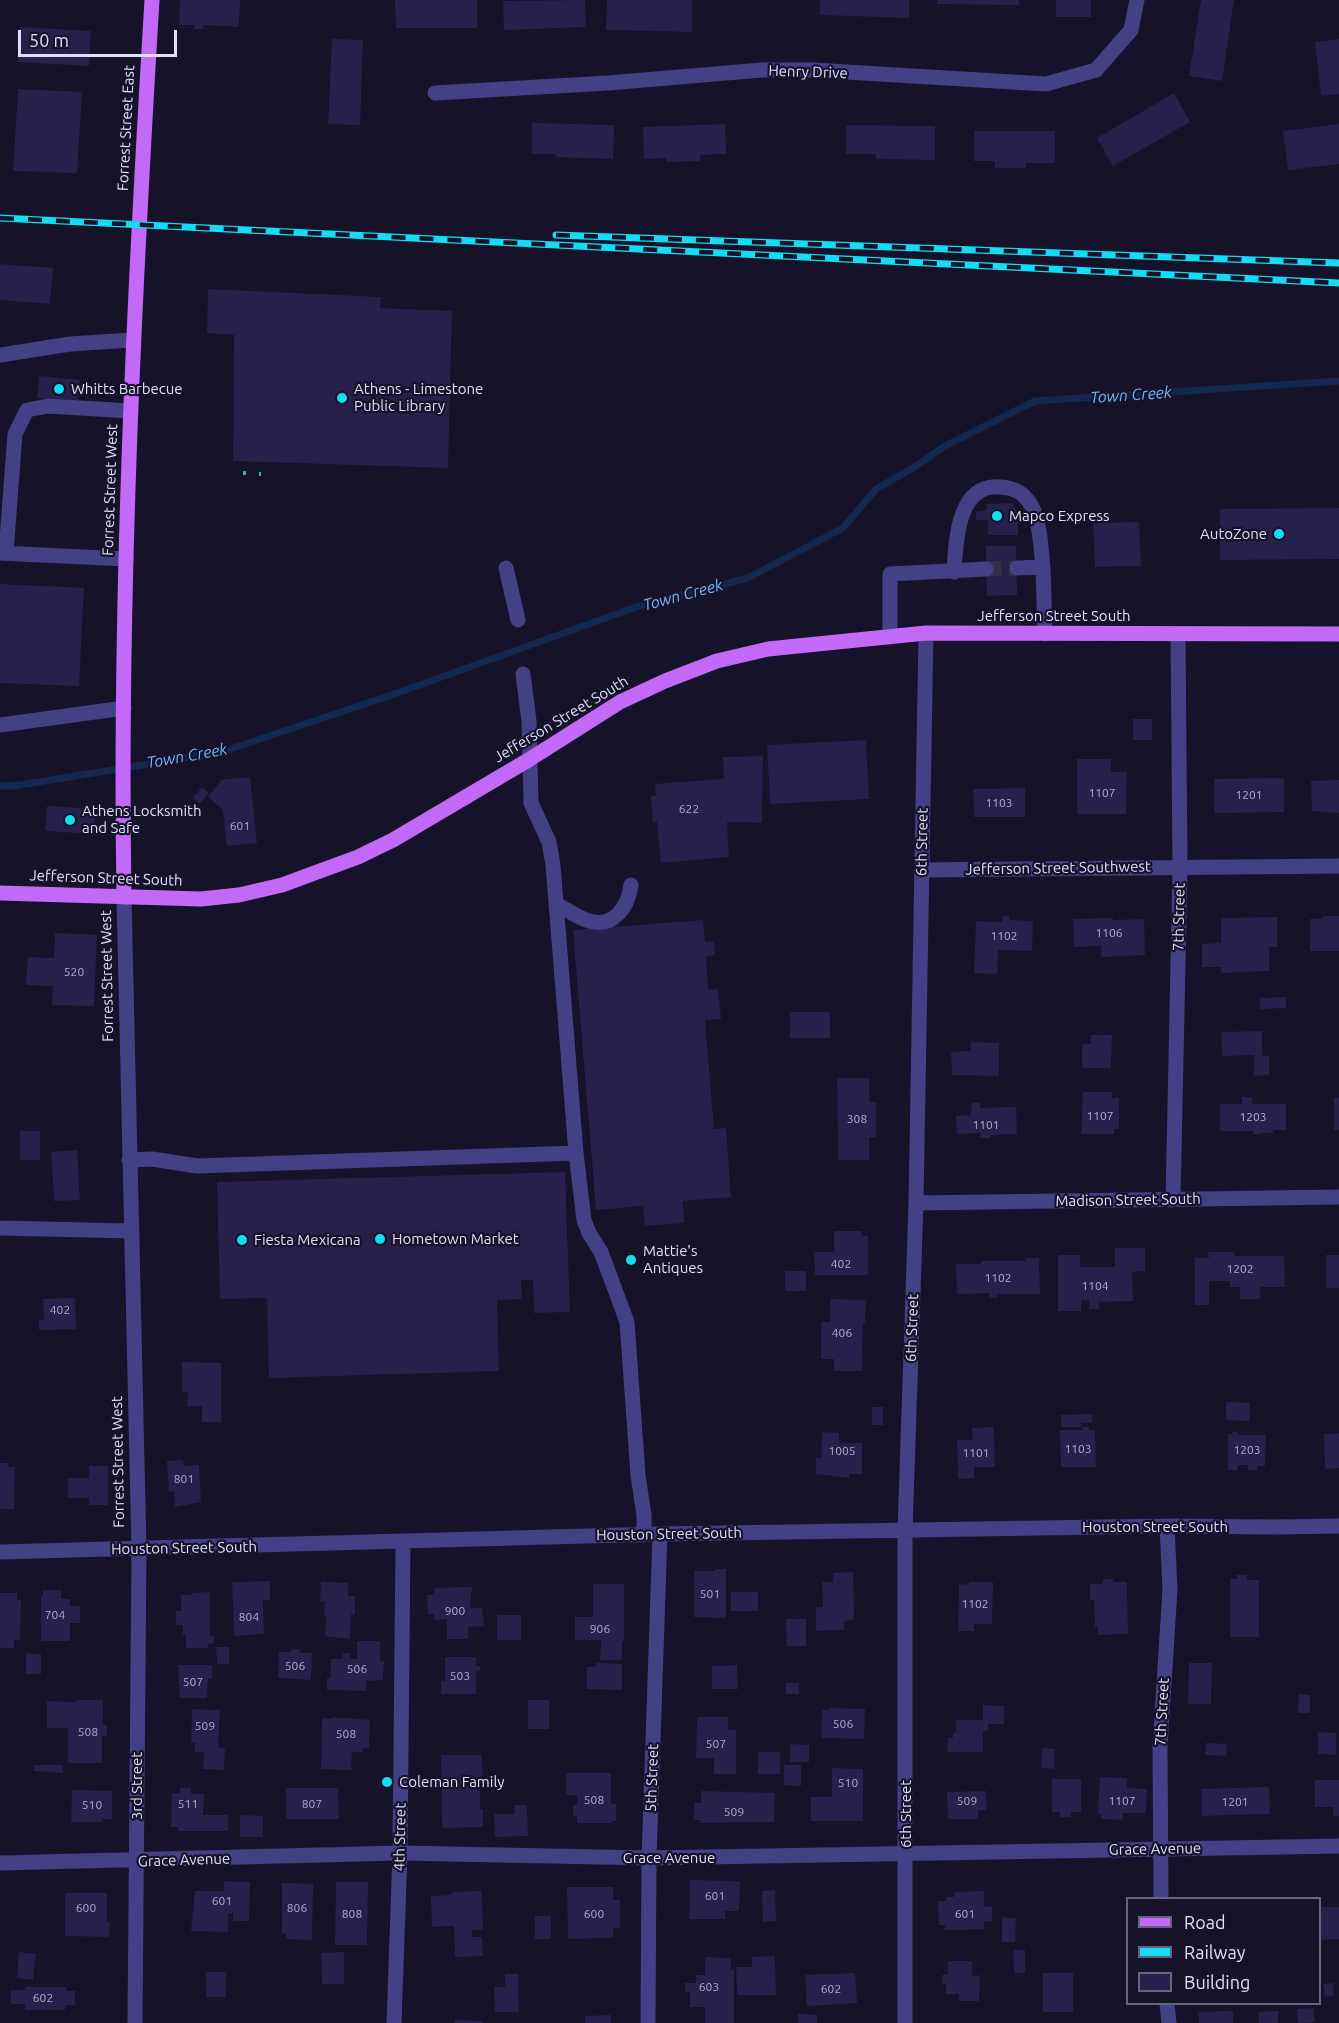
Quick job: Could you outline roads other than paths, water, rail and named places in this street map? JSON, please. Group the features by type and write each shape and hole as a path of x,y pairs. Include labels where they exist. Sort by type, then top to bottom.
{"main road":[{"name":"Forrest Street East","path":"138,223 152,0"},
{"name":"Forrest Street West","path":"124,897 122,791 126,559 132,339 138,223"},
{"name":"Jefferson Street South","path":"0,893 201,899 239,895 282,885 358,857 393,840 530,759 620,702 717,660 768,649 926,633 1339,634"}],"street":[{"name":"Henry Drive","path":"435,93 608,83 762,70 813,70 1046,84 1096,70 1131,30 1137,0"},
{"path":"0,355 70,344 132,339"},
{"path":"126,559 3,553 15,434 27,410 48,406 130,411"},
{"path":"954,572 958,537 965,506 972,495 998,486 1013,488 1024,494 1032,507 1043,567 1045,634"},
{"path":"1017,568 1043,567"},
{"path":"506,568 518,620"},
{"path":"890,637 890,574 987,569"},
{"name":"6th Street","path":"905,2023 905,1530 916,1203 926,633"},
{"name":"7th Street","path":"1173,1200 1180,867 1178,634"},
{"path":"523,674 529,721 531,803 549,842 553,864 576,1153 584,1220 601,1252 627,1322 644,1534"},
{"path":"0,725 124,708"},
{"name":"Jefferson Street Southwest","path":"921,870 1339,866"},
{"path":"556,904 587,921 613,918 623,910 631,885"},
{"name":"Forrest Street West","path":"124,897 138,1549"},
{"path":"129,1160 152,1159 196,1166 576,1153"},
{"name":"Madison Street South","path":"916,1203 1339,1197"},
{"path":"0,1228 130,1231"},
{"name":"7th Street","path":"1161,1897 1160,1745 1170,1590 1167,1526"},
{"name":"Houston Street South","path":"0,1552 644,1534 1167,1526 1339,1526"},
{"name":"5th Street","path":"648,2023 649,1858 660,1534"},
{"name":"4th Street","path":"394,2023 400,1853 403,1542"},
{"name":"3rd Street","path":"135,2023 138,1549"},
{"name":"Grace Avenue","path":"0,1863 400,1853 649,1858 1339,1846"},
{"path":"1167,2005 1169,2023"}],"waterway":[{"name":"Town Creek","path":"0,786 14,786 222,752 403,691 636,607 748,578 843,528 876,489 945,446 1035,401 1339,381"}],"tunnel":[{"path":"986,569 1017,568"}],"railway":[{"path":"0,218 1339,283"},
{"path":"556,235 1339,263"}],"place":[{"name":"Whitts Barbecue","path":"59,389"},
{"name":"Athens - Limestone Public Library","path":"342,398"},
{"name":"Mapco Express","path":"997,516"},
{"name":"AutoZone","path":"1279,534"},
{"name":"Athens Locksmith and Safe","path":"70,820"},
{"name":"Hometown Market","path":"380,1239"},
{"name":"Fiesta Mexicana","path":"242,1240"},
{"name":"Mattie's Antiques","path":"631,1260"},
{"name":"Coleman Family","path":"387,1782"}]}
